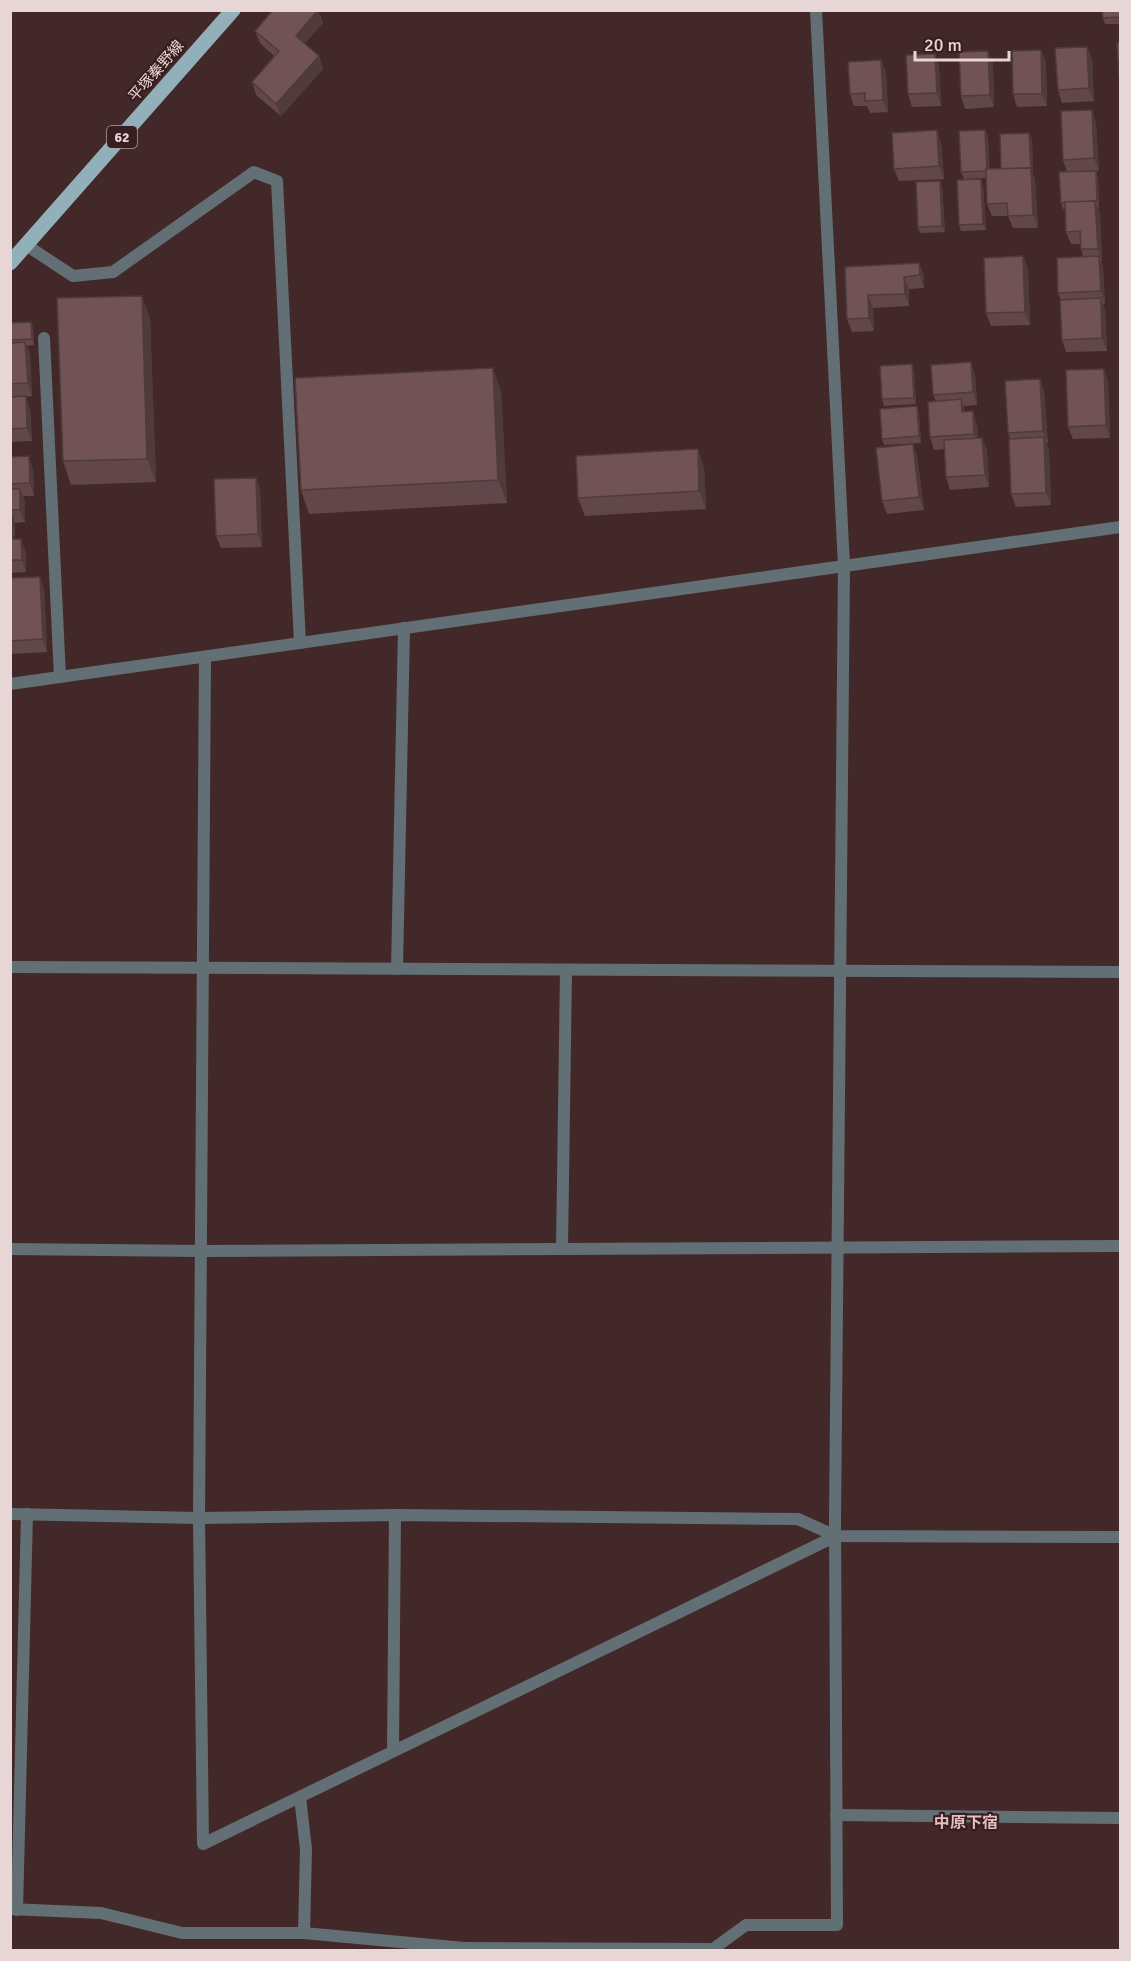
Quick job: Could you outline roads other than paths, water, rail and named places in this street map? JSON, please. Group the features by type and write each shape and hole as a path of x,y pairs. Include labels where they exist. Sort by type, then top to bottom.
{"main road":[{"name":"平塚秦野線","path":"10,264 233,10"}],"street":[{"path":"27,1514 14,1909 101,1912 182,1932 304,1933 464,1949 713,1948 746,1925 837,1925 836,1536 844,566 816,10"},
{"path":"26,245 73,276 113,272 254,172 277,181 300,643"},
{"path":"44,338 60,677"},
{"path":"10,684 1120,527"},
{"path":"397,969 404,628"},
{"path":"205,658 200,1518 203,1844 836,1536"},
{"path":"10,967 1120,972"},
{"path":"562,1249 566,970"},
{"path":"10,1249 201,1251 1120,1246"},
{"path":"10,1514 200,1518 395,1515 798,1519 836,1536 1120,1537"},
{"path":"393,1750 395,1515"},
{"path":"300,1797 306,1849 304,1933"},
{"path":"836,1815 1120,1818"}],"district":[{"name":"中原下宿","path":"966,1823"}]}
